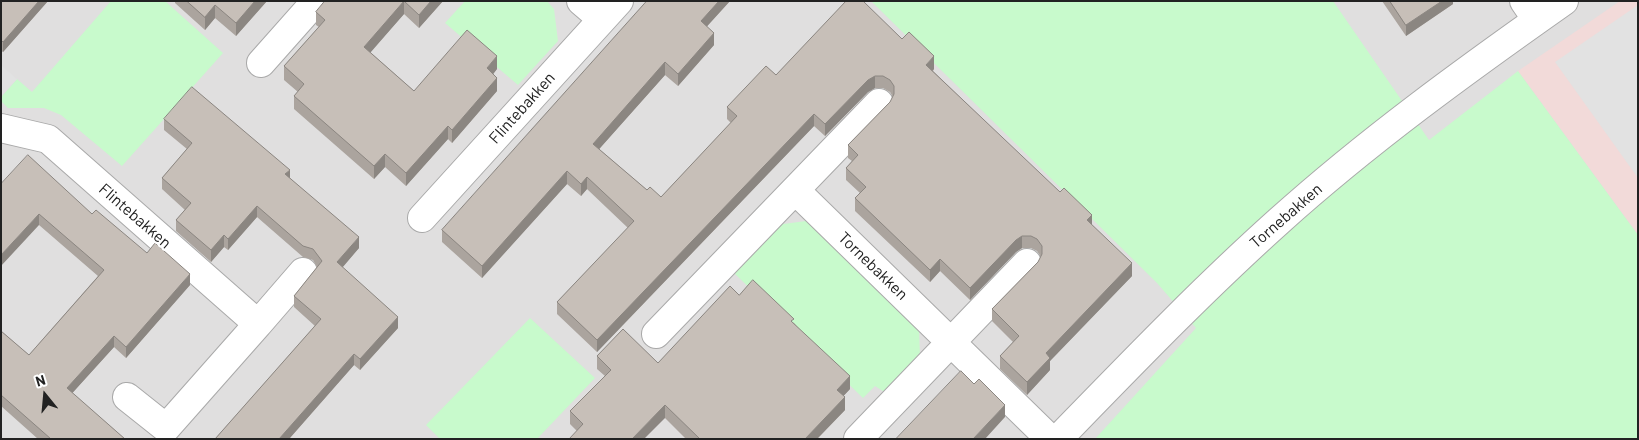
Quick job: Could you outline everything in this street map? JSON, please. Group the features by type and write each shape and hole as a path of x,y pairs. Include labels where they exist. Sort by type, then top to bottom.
{"street":[{"path":"261,63 316,1"},
{"name":"Flintebakken","path":"422,218 610,10 581,1"},
{"name":"Tornebakken","path":"1058,439 1185,309 1279,220 1531,11 1564,1"},
{"path":"656,334 879,103"},
{"name":"Flintebakken","path":"1,128 48,139 258,324"},
{"name":"Tornebakken","path":"794,190 1050,439"},
{"path":"858,439 1027,263"},
{"path":"127,397 166,428 303,272"}],"shaded area":[{"path":"1,1 1638,1 1638,439 1,439"},
{"path":"1620,1 1638,1 1638,235 1518,71"},
{"path":"1638,5 1638,178 1555,62"},
{"path":"1,65 17,79 1,97"}],"green space":[{"path":"111,1 165,1 223,53 122,166 61,115 44,108 8,108 1,101 1,97 17,79 32,92"},
{"path":"465,1 547,1 554,9 558,41 518,85 445,23"},
{"path":"871,1 1333,1 1429,140 1518,71 1638,235 1638,439 1095,439 1196,328 1157,283"},
{"path":"806,221 919,328 920,357 886,393 875,386 863,398 734,273 776,225"},
{"path":"530,318 595,378 537,439 440,439 426,425"}],"building":[{"path":"1,1 39,1 3,42 1,40"},
{"path":"187,1 255,1 236,23 215,5 205,17"},
{"path":"325,1 404,1 364,47 414,91 467,30 497,56 487,68 497,78 452,130 448,126 406,173 385,154 374,166 294,96 304,84 284,66 325,20 316,12"},
{"path":"404,1 431,1 419,15"},
{"path":"647,1 719,1 701,21 714,33 678,74 665,62 593,144 647,190 650,187 661,197 737,116 727,107 766,66 776,75 846,1 863,1 902,39 909,32 934,56 926,65 1060,192 1064,188 1092,215 1087,220 1132,263 1046,353 1050,358 1027,382 1000,356 1019,336 992,309 1038,262 1042,254 1042,246 1037,239 1031,236 1022,236 970,288 940,259 930,270 855,198 866,187 846,168 858,155 848,145 890,102 894,94 894,86 890,80 883,76 875,76 868,80 825,124 814,114 597,340 557,302 634,221 587,177 581,184 567,171 482,266 442,230"},
{"path":"1390,1 1442,1 1406,25"},
{"path":"192,87 290,170 285,174 359,237 337,262 398,317 360,359 354,354 279,439 215,439 321,319 294,296 322,261 313,249 303,246 257,206 228,239 224,235 211,250 176,220 191,203 162,178 192,143 164,119"},
{"path":"28,155 92,214 96,210 147,253 155,243 190,274 126,347 114,336 67,388 125,439 51,439 1,395 1,331 29,355 104,270 39,214 1,255 1,184"},
{"path":"753,280 794,319 791,321 850,376 837,390 845,397 805,439 700,439 665,405 632,439 569,439 583,424 570,411 611,370 597,356 623,329 658,363 730,286 739,295"},
{"path":"961,371 974,384 979,379 1005,405 973,439 896,439"}]}
